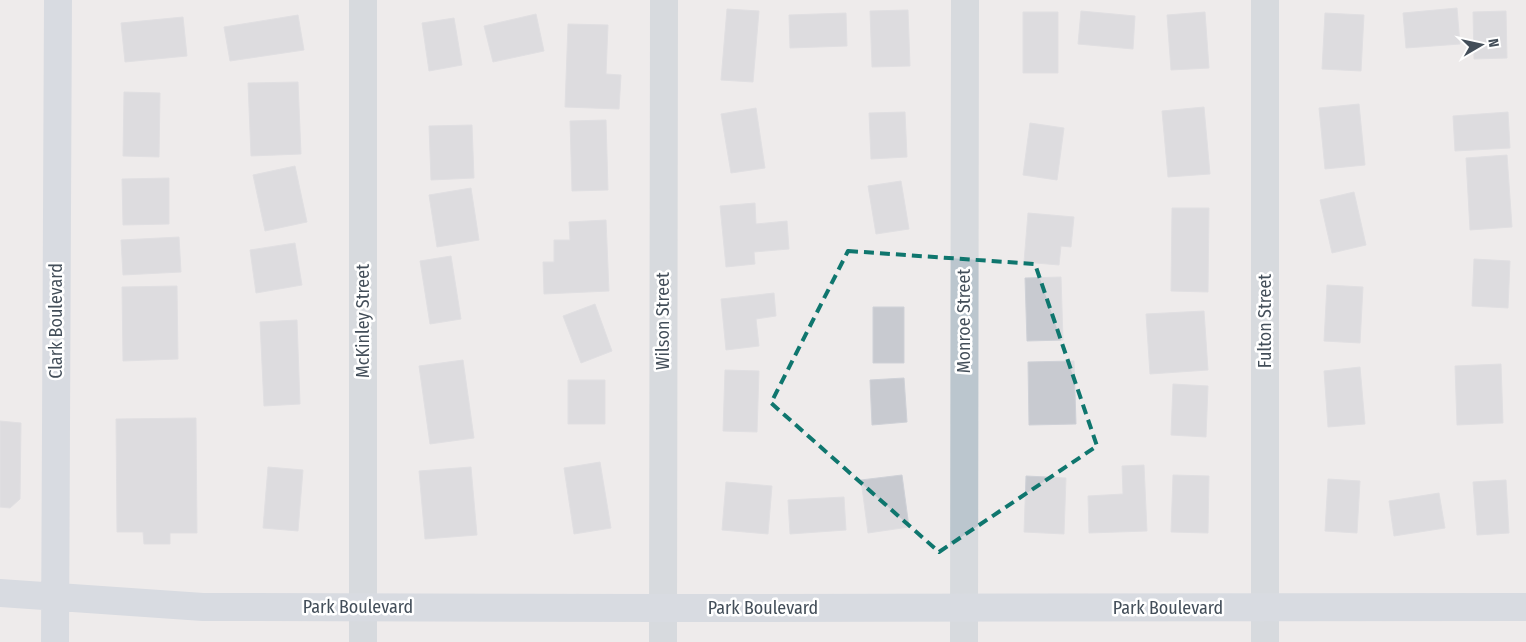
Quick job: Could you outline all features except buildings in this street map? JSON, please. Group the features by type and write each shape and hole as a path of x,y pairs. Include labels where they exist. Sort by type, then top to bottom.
{"street":[{"name":"Clark Boulevard","path":"55,642 58,0"},
{"name":"McKinley Street","path":"363,0 363,642"},
{"name":"Wilson Street","path":"663,642 664,0"},
{"name":"Monroe Street","path":"964,0 964,642"},
{"name":"Fulton Street","path":"1265,0 1265,642"},
{"name":"Park Boulevard","path":"0,593 203,606 363,608 1265,608 1526,606"}],"highlighted area":[{"path":"848,251 1035,264 1097,446 939,552 771,403"}]}
